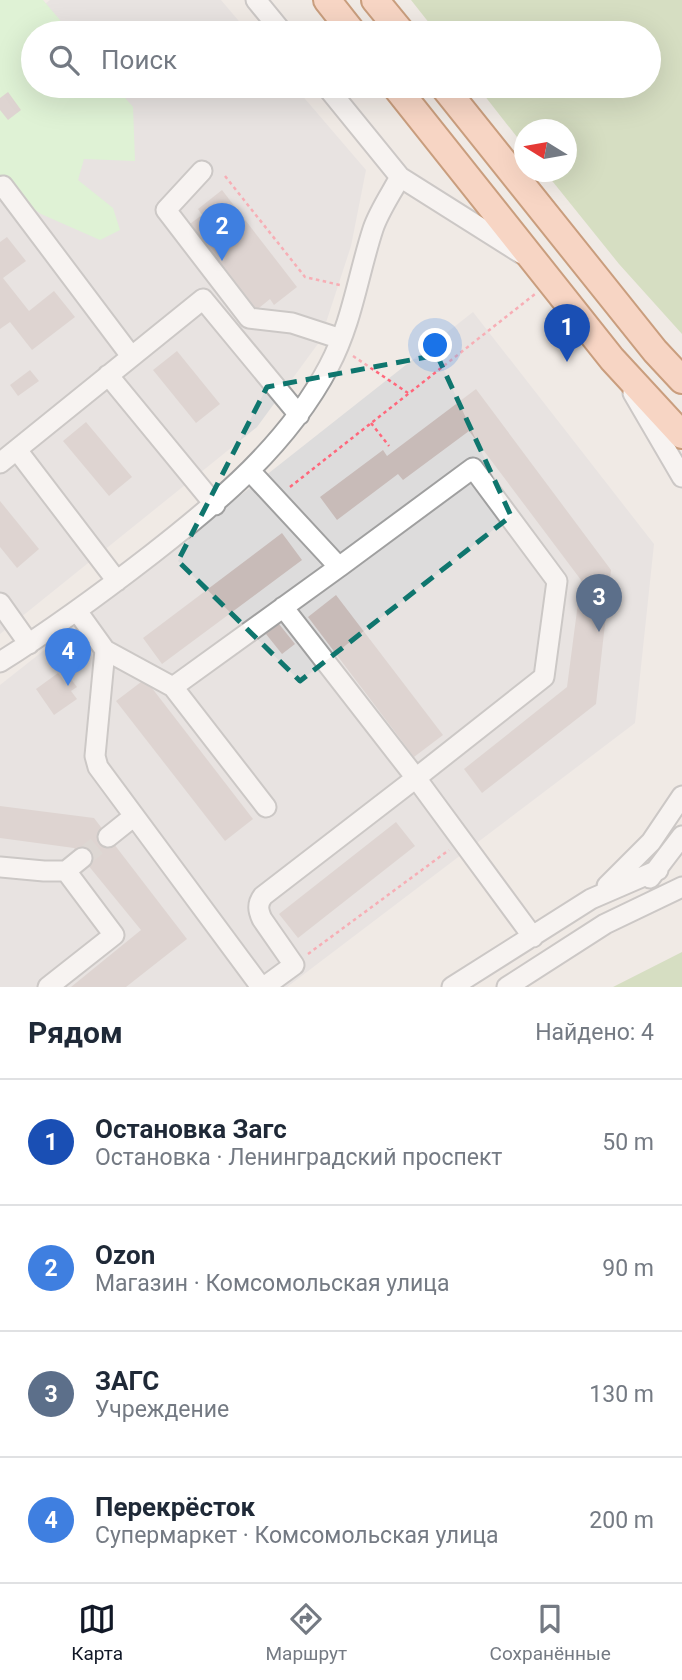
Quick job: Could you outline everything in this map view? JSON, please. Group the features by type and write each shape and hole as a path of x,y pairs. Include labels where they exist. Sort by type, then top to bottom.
{"main road":[{"path":"327,0 344,21"},
{"path":"375,0 392,21"},
{"path":"405,98 612,359 682,435"},
{"path":"453,98 655,351 682,380"}],"street":[{"path":"256,0 274,21"},
{"path":"336,98 400,177 534,261"},
{"path":"202,171 166,210 248,318 292,323 340,343"},
{"path":"0,662 77,611 215,505 250,471 299,415 340,343 374,227 400,177"},
{"path":"3,186 131,356"},
{"path":"0,463 203,299 299,415"},
{"path":"612,359 682,477"},
{"path":"108,375 215,505"},
{"path":"17,450 117,581"},
{"path":"105,650 95,756 98,768 262,987 294,965 261,919 258,911 263,896 544,677 557,581 473,468 173,687"},
{"path":"250,471 339,566"},
{"path":"0,603 29,644"},
{"path":"283,607 416,778 533,937"},
{"path":"77,611 105,650 173,687 266,807"},
{"path":"452,987 591,899 615,880 651,842 682,796"},
{"path":"108,836 133,817"},
{"path":"606,924 658,870 682,836"},
{"path":"0,867 66,870 82,858"},
{"path":"48,987 114,935 66,870"},
{"path":"591,899 658,870"},
{"path":"507,987 606,924 682,887"}],"path":[{"path":"225,176 305,277 357,288"},
{"path":"275,498 492,328"},
{"path":"340,343 408,394"},
{"path":"371,423 389,446"},
{"path":"294,965 462,840"}],"highlighted area":[{"path":"437,355 511,516 300,681 178,561 267,387"}],"shaded area":[{"path":"50,0 221,0 239,21 23,21"},
{"path":"21,23 21,98 304,98 366,170 351,246 320,341 257,427 0,634 0,39"},
{"path":"473,312 654,544 635,723 287,987 0,987 0,685"}],"green space":[{"path":"0,0 43,0 61,21 21,21 21,98 125,98 133,107 135,161 84,159 78,180 113,208 120,230 100,240 41,214 0,186"},
{"path":"411,0 682,0 682,334 619,264 553,182 577,182 577,119 514,119 514,133 486,98 661,98 661,21 428,21"},
{"path":"682,952 682,987 613,987"}],"building":[{"path":"8,92 21,110 8,120 0,110 0,98"},
{"path":"222,190 297,287 274,305 270,299 254,312 187,226 202,215 198,209"},
{"path":"7,237 26,261 3,278 29,311 54,291 75,317 32,350 10,322 0,329 0,242"},
{"path":"177,351 220,404 196,423 153,370"},
{"path":"30,370 39,381 18,396 10,385"},
{"path":"476,389 611,570 596,704 482,793 464,769 567,687 581,580 469,431 403,480 398,474 337,520 320,497 383,450 387,456"},
{"path":"86,422 132,477 109,496 63,441"},
{"path":"0,501 39,549 17,568 0,547"},
{"path":"282,533 302,560 162,664 143,638"},
{"path":"336,595 443,735 414,757 308,617"},
{"path":"279,624 295,644 282,654 266,634"},
{"path":"58,673 65,682 70,678 77,687 71,691 77,699 54,715 36,689"},
{"path":"145,679 253,819 225,841 116,701"},
{"path":"0,806 94,818 187,939 126,987 71,987 141,930 74,848 0,838"},
{"path":"396,822 415,846 298,938 279,914"}],"tunnel":[{"path":"82,858 108,837"}],"place":[{"name":"Ozon","path":"222,261"},
{"name":"Остановка Загс","path":"567,362"},
{"name":"ЗАГС","path":"599,632"},
{"name":"Перекрёсток","path":"68,686"}]}
